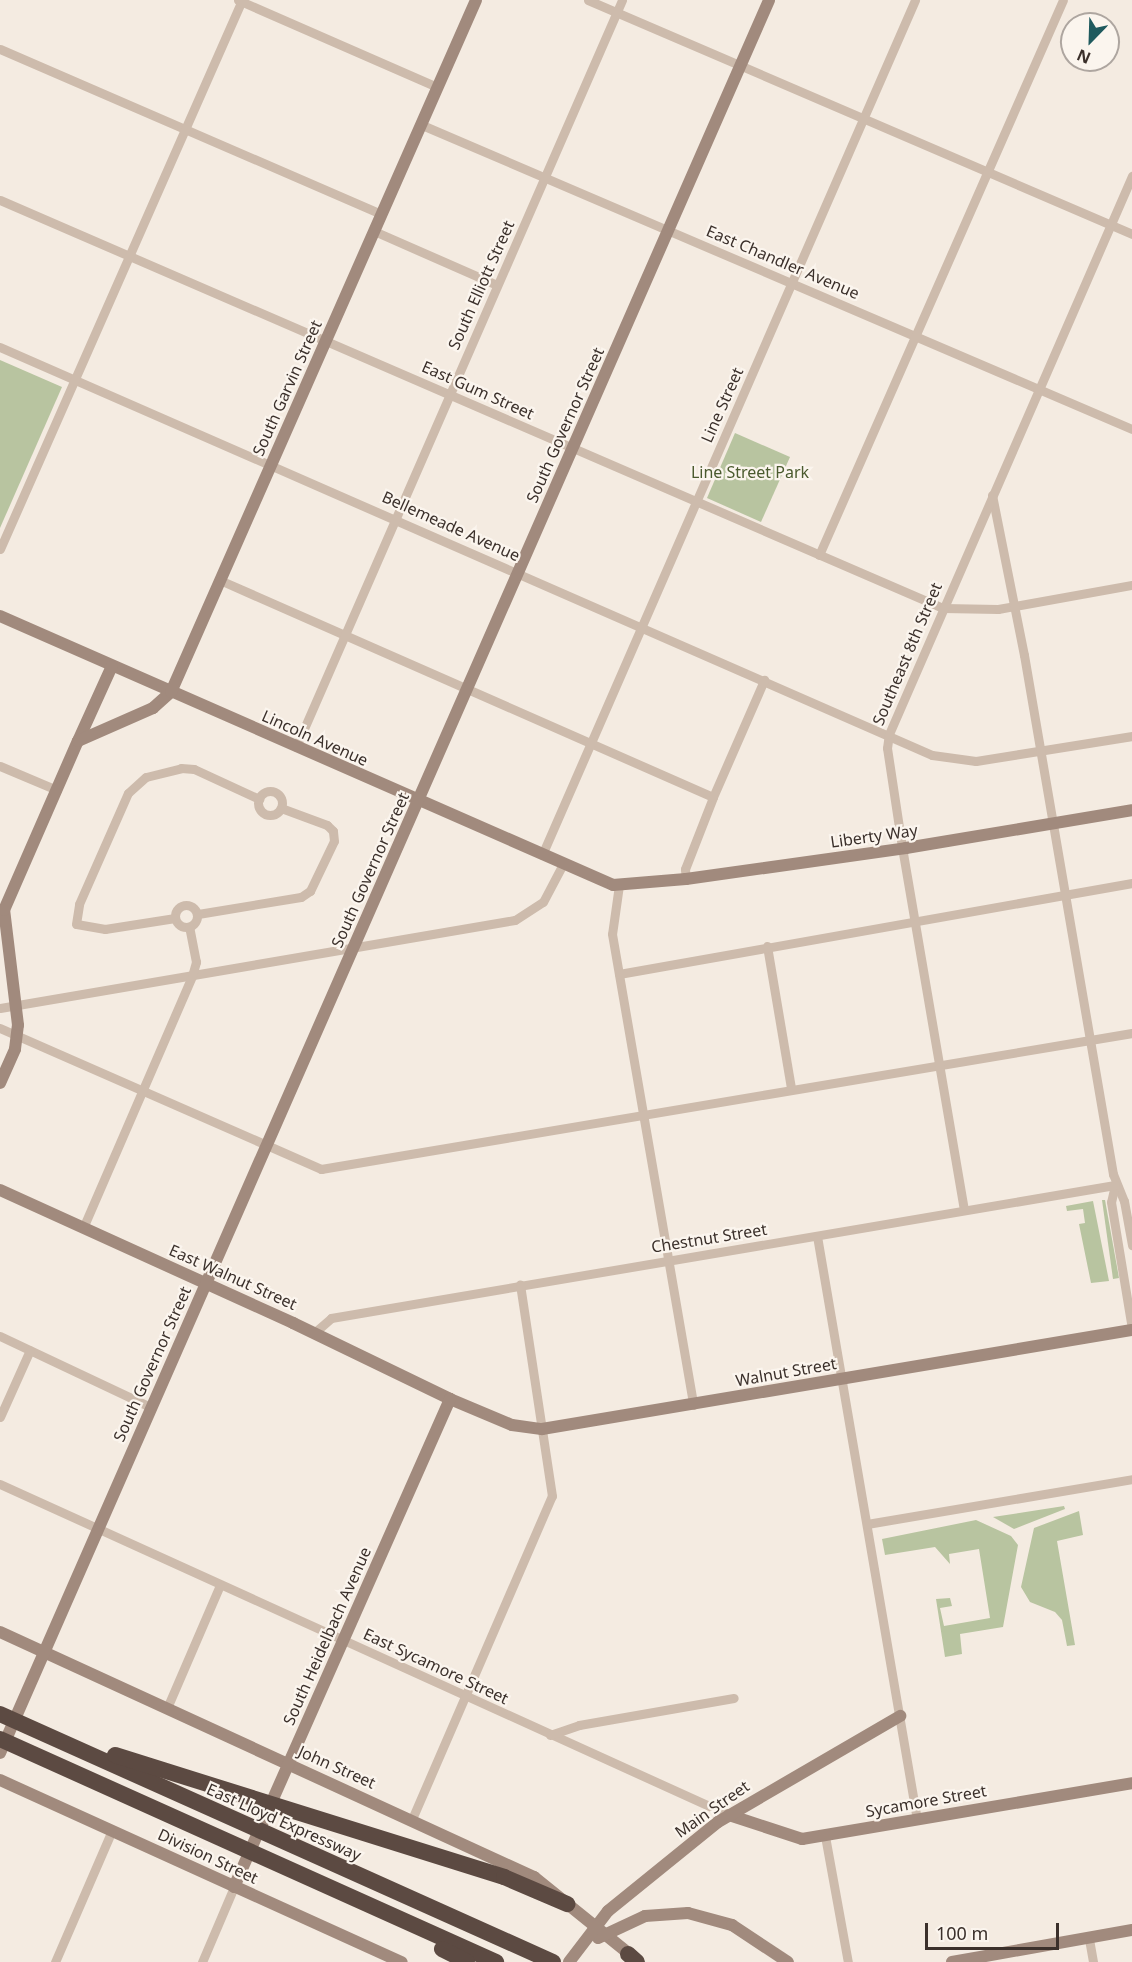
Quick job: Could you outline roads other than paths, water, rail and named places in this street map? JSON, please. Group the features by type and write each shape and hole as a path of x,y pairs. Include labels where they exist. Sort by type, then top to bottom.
{"highway":[{"name":"East Lloyd Expressway","path":"0,1714 551,1961"},
{"path":"32,1729 281,1809 504,1877 567,1904"},
{"path":"5,1746 237,1845 496,1962"},
{"path":"366,1904 467,1962"}],"street":[{"path":"0,549 240,0 437,87"},
{"name":"South Garvin Street","path":"78,741 153,708 171,693 476,0"},
{"path":"588,0 1132,234"},
{"name":"South Elliott Street","path":"296,747 622,0"},
{"name":"South Governor Street","path":"5,1746 43,1652 150,1407 468,689 769,0"},
{"name":"Line Street","path":"542,855 915,0"},
{"path":"819,555 1063,0"},
{"path":"0,49 381,214"},
{"name":"East Chandler Avenue","path":"422,125 1132,429"},
{"name":"Southeast 8th Street","path":"964,1210 902,847 887,748 889,734 1132,176"},
{"name":"East Gum Street","path":"0,200 943,608 960,611 1014,606 1132,585"},
{"path":"374,231 497,285"},
{"name":"Bellemeade Avenue","path":"0,347 519,572 932,755 976,762 1132,736"},
{"path":"992,495 1014,606 1115,1185 1124,1201 1132,1245"},
{"path":"222,581 713,797"},
{"name":"Lincoln Avenue","path":"0,616 542,855 618,885"},
{"path":"0,1083 18,1036 16,1005 1,912 112,666"},
{"path":"686,879 685,869 713,797 765,680"},
{"path":"0,766 57,790"},
{"path":"175,918 105,929 76,924 79,904 128,793 146,777 181,768 194,769 259,799"},
{"path":"266,792 275,792 281,799 281,808 274,814 265,814 259,808 259,799 266,792"},
{"path":"198,914 301,897 310,891 333,841 333,831 327,825 281,808"},
{"name":"Liberty Way","path":"618,885 686,879 1132,810"},
{"path":"0,1008 515,920 543,903 563,864"},
{"path":"619,974 1132,883"},
{"path":"618,885 612,934 693,1405"},
{"path":"184,904 193,906 198,914 196,922 189,927 180,925 175,918 177,909 184,904"},
{"path":"83,1228 192,975 196,962 189,927"},
{"path":"767,946 791,1088"},
{"path":"0,1028 265,1148 321,1169 939,1063 1132,1033"},
{"path":"1115,1185 1111,1202 1132,1330"},
{"name":"Chestnut Street","path":"314,1333 331,1318 520,1284 1115,1185"},
{"name":"East Walnut Street","path":"0,1190 206,1282 450,1399"},
{"path":"817,1236 916,1820"},
{"path":"412,1819 552,1496 520,1284"},
{"name":"Walnut Street","path":"450,1399 512,1425 542,1429 1132,1330"},
{"path":"0,1336 150,1407"},
{"path":"0,1417 30,1350"},
{"name":"South Heidelbach Avenue","path":"234,1887 450,1399"},
{"path":"867,1524 1132,1479"},
{"name":"East Sycamore Street","path":"0,1484 729,1815"},
{"path":"167,1708 220,1585"},
{"name":"John Street","path":"0,1632 412,1819 534,1877 635,1959"},
{"path":"550,1735 579,1725 734,1698"},
{"name":"Main Street","path":"568,1962 581,1947 594,1925 636,1886 729,1815 900,1716"},
{"name":"Division Street","path":"0,1780 402,1962"},
{"name":"Sycamore Street","path":"729,1815 802,1839 1132,1783"},
{"path":"55,1962 112,1830"},
{"path":"825,1836 848,1962"},
{"path":"202,1962 234,1887"},
{"path":"581,1947 645,1916 702,1915 732,1925 788,1962"},
{"path":"959,1961 1132,1930"},
{"path":"1089,1939 1093,1962"}],"park label":[{"name":"Line Street Park","path":"750,472"}]}
